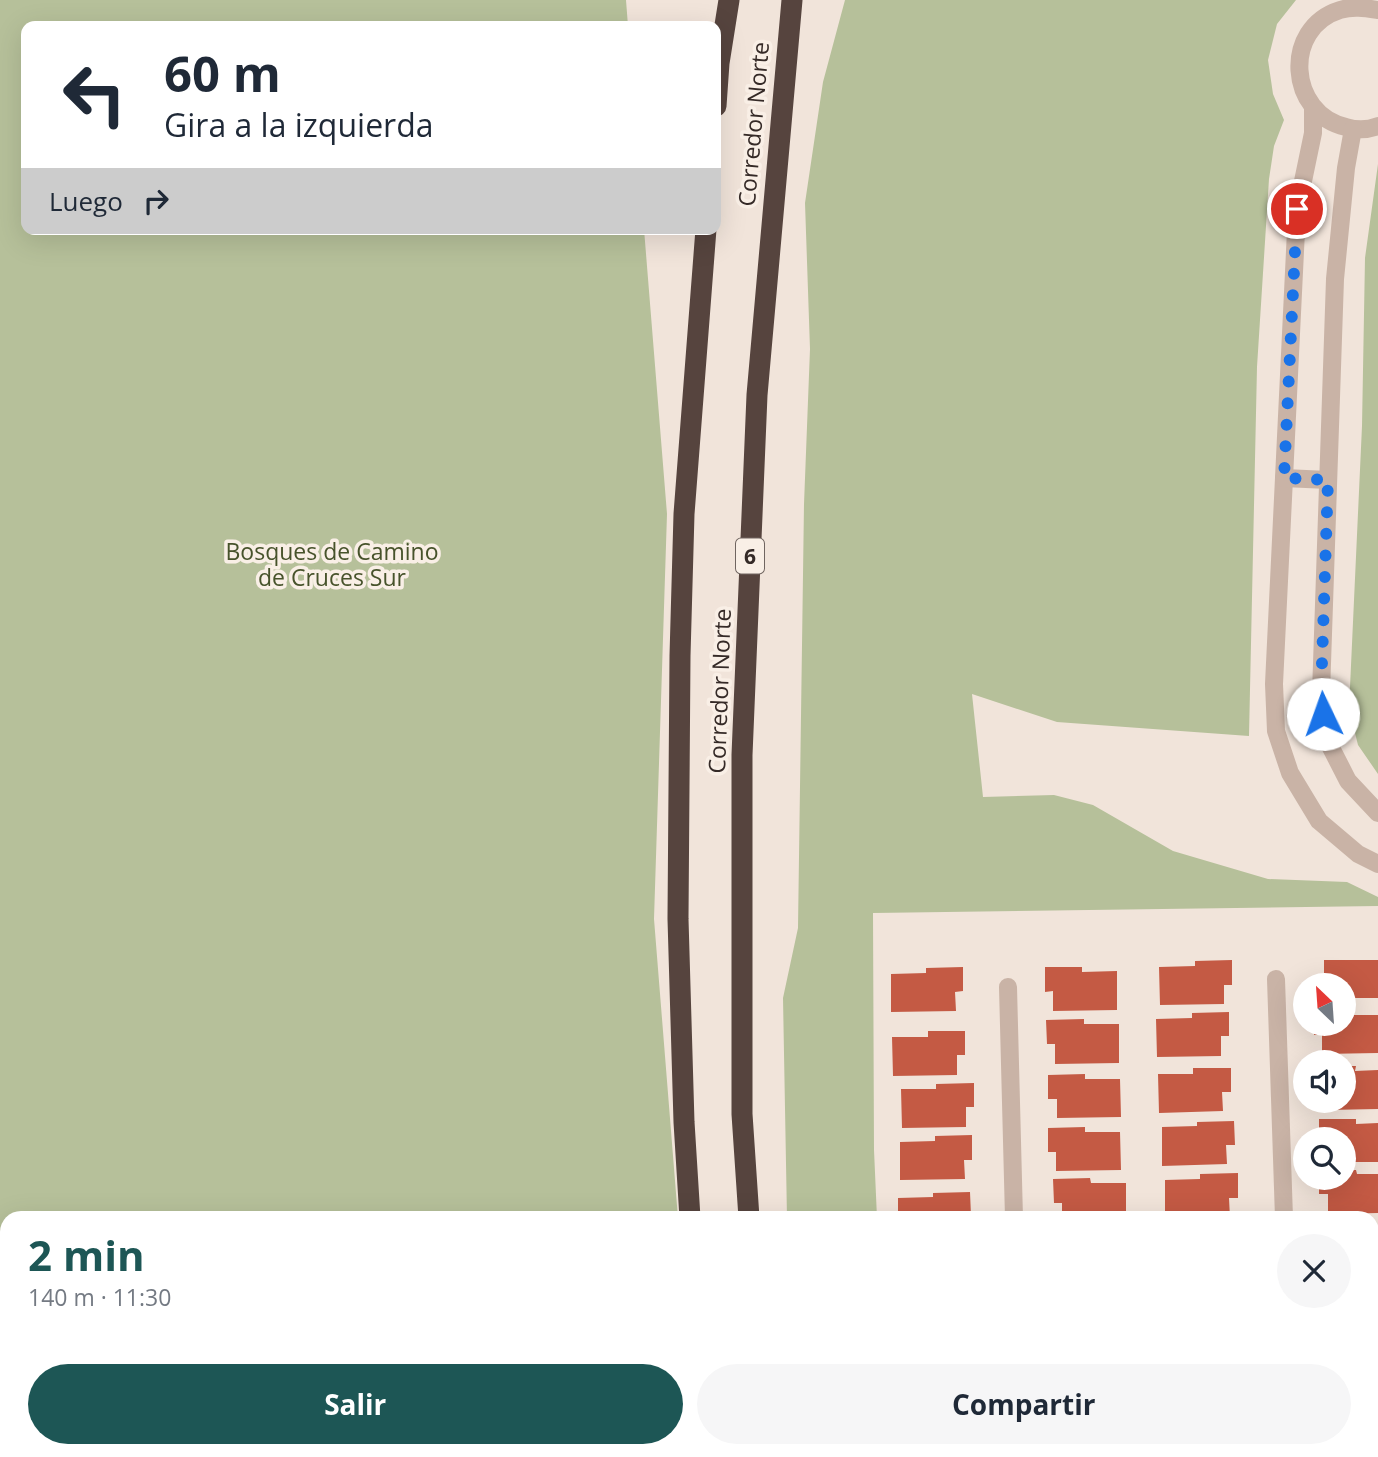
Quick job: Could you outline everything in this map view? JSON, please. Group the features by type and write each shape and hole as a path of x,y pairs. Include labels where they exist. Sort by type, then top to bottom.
{"highway":[{"path":"717,0 718,21"},
{"name":"Corredor Norte","path":"721,50 729,0"},
{"name":"Corredor Norte","path":"749,1211 742,1114 742,755 757,395 792,0"},
{"path":"787,37 803,0"},
{"name":"Corredor Norte","path":"690,1211 678,919 680,656 684,514 706,235"}],"street":[{"path":"1378,10 1359,7 1339,10 1322,20 1308,34 1300,52 1298,72 1302,91 1313,108 1324,118 1338,126 1353,129 1378,126"},
{"path":"1313,108 1313,133 1297,209 1274,684 1276,731 1290,773 1318,821 1358,854 1378,864"},
{"path":"1353,129 1346,168 1335,279 1321,693 1325,736 1348,781 1378,813"},
{"path":"1284,478 1328,480"},
{"path":"1276,979 1283,1211"},
{"path":"1008,987 1014,1211"}],"green space":[{"name":"Bosques de Camino de Cruces Sur","path":"0,0 626,0 628,21 21,21 21,235 644,235 667,514 654,919 677,1211 0,1211"},
{"path":"845,0 1296,0 1277,24 1268,60 1273,94 1284,120 1274,146 1269,179 1257,367 1249,736 1057,722 972,694 983,797 1054,795 1093,805 1173,851 1268,879 1347,882 1378,897 1378,906 873,913 877,1211 787,1211 783,998 798,928 804,504 810,349 805,203 823,82"},
{"path":"1378,164 1378,774 1358,745 1349,709 1362,426 1365,258"}],"building":[{"path":"1232,960 1232,985 1224,985 1224,1004 1160,1005 1159,967 1195,966 1195,961"},
{"path":"1324,960 1378,960 1378,998 1356,998 1356,973 1324,973"},
{"path":"963,967 963,991 955,992 956,1011 891,1012 891,974 926,973 926,968"},
{"path":"1045,967 1082,967 1082,972 1117,971 1117,1010 1053,1011 1053,991 1045,992"},
{"path":"1229,1012 1229,1036 1221,1036 1221,1056 1157,1057 1156,1019 1192,1018 1192,1013"},
{"path":"1356,1015 1378,1015 1378,1053 1322,1050 1322,1036 1356,1036"},
{"path":"1084,1019 1084,1024 1119,1024 1119,1063 1055,1064 1055,1044 1047,1044 1046,1020"},
{"path":"928,1031 965,1031 965,1055 957,1055 957,1075 893,1076 892,1037 928,1037"},
{"path":"1193,1068 1231,1068 1231,1092 1222,1092 1223,1111 1159,1113 1158,1074 1193,1074"},
{"path":"1378,1070 1378,1109 1356,1109 1356,1071"},
{"path":"1085,1074 1085,1079 1120,1079 1121,1117 1057,1118 1057,1099 1048,1099 1048,1075"},
{"path":"974,1083 974,1107 966,1107 966,1127 902,1128 901,1089 936,1089 936,1084"},
{"path":"1319,1119 1356,1119 1356,1124 1378,1123 1378,1162 1356,1162 1356,1127 1319,1127"},
{"path":"1234,1121 1235,1145 1226,1145 1227,1164 1162,1166 1162,1127"},
{"path":"1085,1127 1085,1132 1120,1132 1121,1170 1056,1171 1056,1152 1048,1152 1048,1128"},
{"path":"972,1135 972,1160 964,1160 965,1179 900,1180 900,1142 935,1141 935,1136"},
{"path":"1356,1170 1357,1174 1378,1174 1378,1211 1328,1211 1328,1194 1319,1194 1319,1190 1356,1190"},
{"path":"1238,1173 1238,1198 1229,1198 1230,1211 1165,1211 1165,1180 1200,1179 1200,1174"},
{"path":"1090,1178 1091,1183 1126,1183 1126,1211 1062,1211 1062,1203 1054,1203 1053,1179"},
{"path":"970,1192 971,1211 898,1211 898,1198 933,1197 933,1193"}],"route":[{"path":"1297,209 1284,478 1328,480 1321,693 1323,714"}]}
